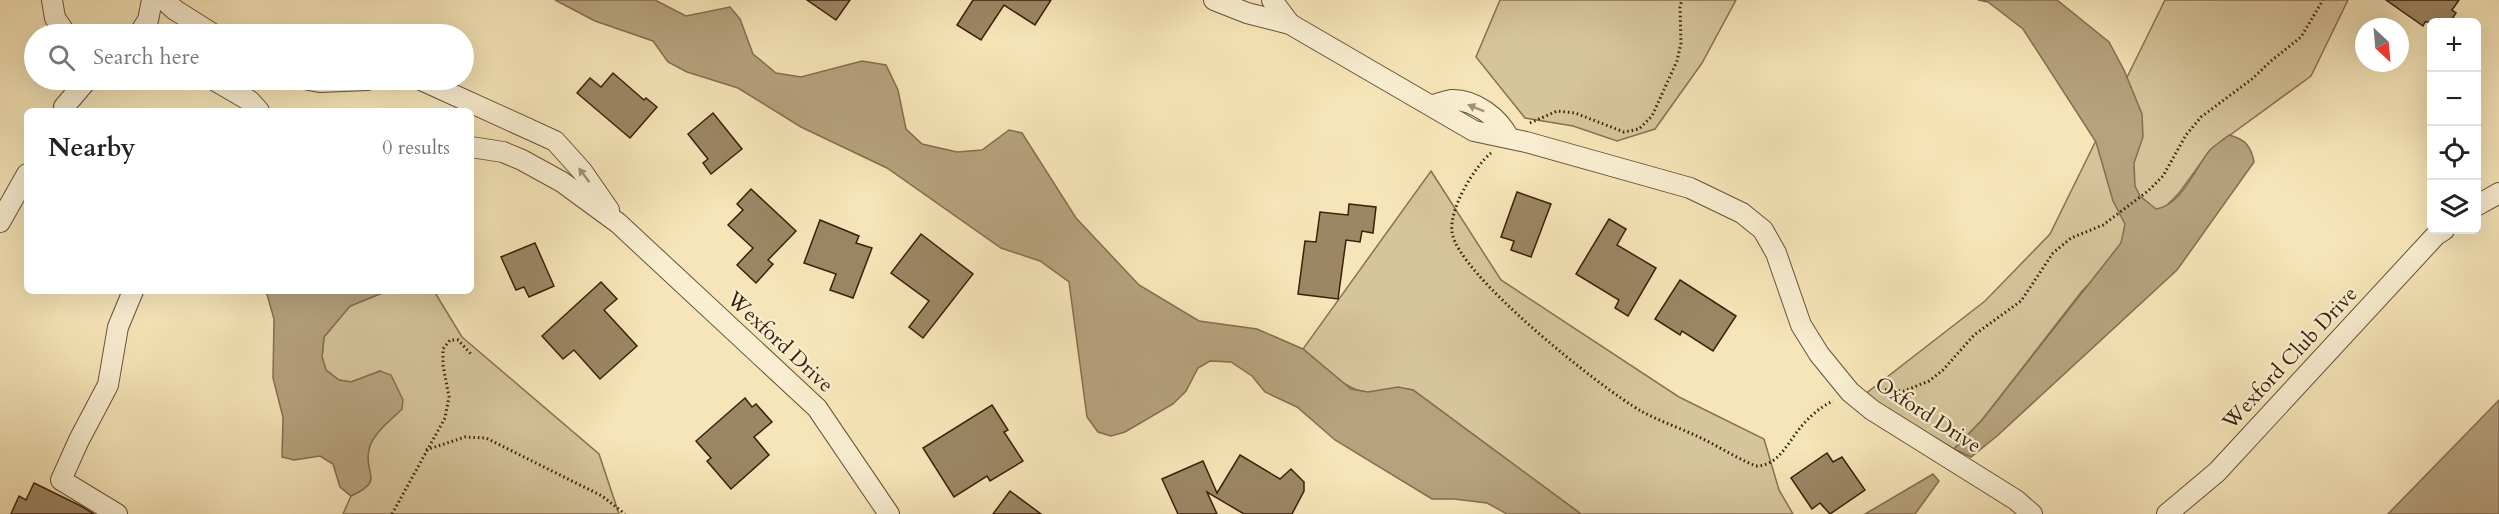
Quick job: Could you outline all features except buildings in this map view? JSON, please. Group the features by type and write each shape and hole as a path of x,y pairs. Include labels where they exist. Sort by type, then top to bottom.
{"street":[{"path":"145,24 152,0"},
{"path":"164,0 197,24"},
{"name":"Oxford Drive","path":"1214,0 1247,13 1290,24 1343,57 1432,105 1474,131 1509,138 1690,188 1742,213 1762,230 1772,245 1802,325 1819,354 1850,392 1872,410 2016,500 2032,514"},
{"name":"Oxford Drive","path":"1272,0 1290,24"},
{"path":"50,3 59,24"},
{"path":"63,108 69,90"},
{"path":"64,108 79,90"},
{"path":"226,90 247,107"},
{"name":"Wexford Drive","path":"443,90 555,141 582,171 618,223"},
{"name":"Wexford Drive","path":"474,147 503,152 522,160 562,182 618,223 817,408 889,514"},
{"path":"0,222 5,201 24,178"},
{"path":"2481,203 2499,193"},
{"name":"Wexford Club Drive","path":"2167,514 2217,472 2438,234"},
{"path":"117,514 62,480 79,440 108,385 118,327 132,294"}],"path":[{"path":"1682,0 1679,14 1681,43 1677,61 1652,116 1639,129 1624,132 1575,113 1557,111 1520,128 1485,158 1458,196 1452,232 1462,257 1492,289 1533,329 1588,375 1640,411 1756,466 1767,466 1781,454 1801,426 1823,406 1850,392 1862,388 1904,391 1929,381 1943,370 1974,335 2020,301 2053,253 2072,238 2103,225 2117,216 2148,191 2163,176 2186,135 2201,117 2252,79 2301,37 2323,0"},
{"path":"392,514 446,418 449,397 443,365 443,349 450,340 458,340 471,354"},
{"path":"426,450 465,436 486,438 603,496 625,514"}],"shaded area":[{"path":"555,0 655,0 686,16 730,7 740,19 753,54 776,73 801,77 862,61 886,65 898,90 906,129 922,144 957,152 982,150 1009,130 1022,133 1076,218 1139,285 1199,321 1257,329 1303,349 1351,389 1368,392 1398,387 1413,390 1581,514 1507,514 1487,503 1432,499 1335,440 1297,407 1265,392 1252,376 1231,362 1210,361 1198,368 1186,391 1173,404 1125,432 1111,436 1098,432 1087,417 1069,282 1040,261 1001,248 887,168 801,127 738,88 687,72 668,62 653,41 595,21"},
{"path":"1500,0 1736,0 1702,63 1655,129 1617,141 1573,126 1525,118 1476,57"},
{"path":"1978,0 2057,0 2109,42 2124,70 2142,114 2143,137 2134,163 2135,186 2140,196 2156,209 2173,201 2180,194 2210,150 2229,135 2246,144 2254,162 2177,270 1997,436 1971,457 1954,449 1982,420 2121,243 2125,224 2113,201 2096,142 2023,29 1988,2"},
{"path":"2165,0 2348,0 2311,76 2211,149 2179,193 2082,291 1982,420 1954,449 1864,395 1985,301 2050,234"},
{"path":"1431,171 1501,280 1679,397 1764,439 1779,490 1793,514 1581,514 1413,390 1399,388 1366,392 1357,390 1332,375 1303,349"},
{"path":"267,294 380,294 350,306 324,337 322,357 326,370 339,380 351,382 380,371 391,375 403,400 402,409 382,428 371,443 368,458 371,476 368,486 351,496 340,487 333,464 320,456 294,460 282,457 283,417 273,378 274,319"},
{"path":"380,294 436,294 462,337 599,454 619,514 343,514 351,496 368,486 370,481 368,458 371,443 382,428 402,409 380,371 351,382 339,380 326,370 322,357 324,337 350,306"},
{"path":"2499,400 2499,514 2388,514"},
{"path":"1933,474 1939,481 1915,514 1865,514"}]}
